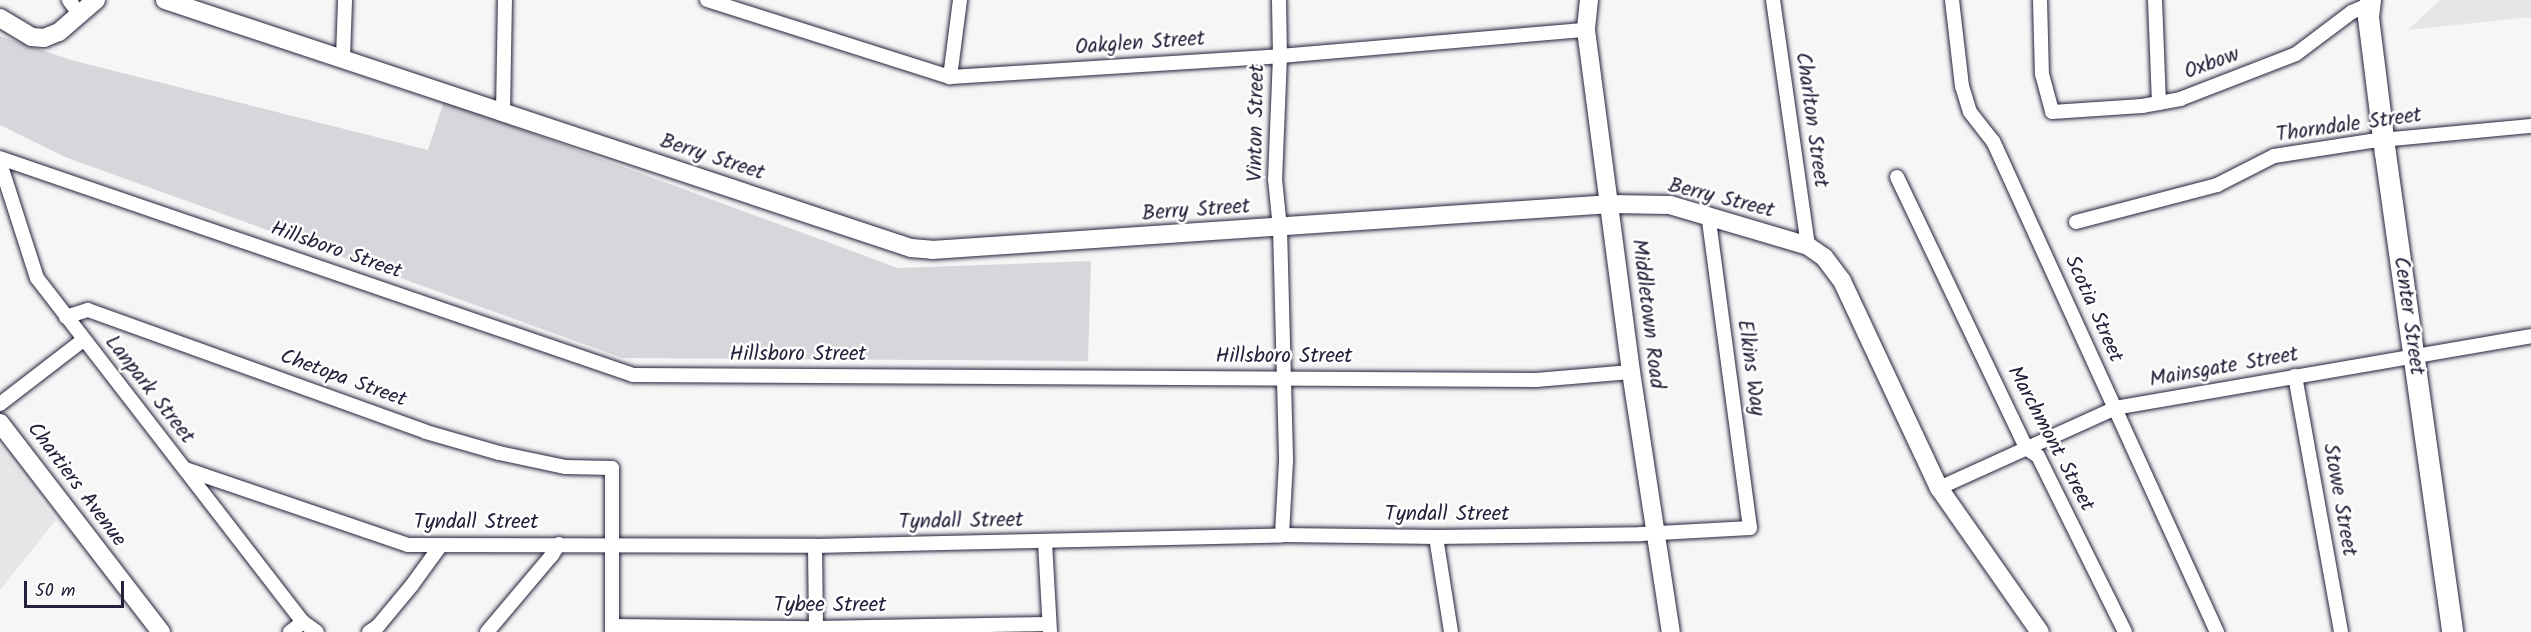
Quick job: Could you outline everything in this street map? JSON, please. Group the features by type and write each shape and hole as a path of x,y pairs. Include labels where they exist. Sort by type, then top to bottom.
{"main road":[{"name":"Center Street","path":"2369,7 2376,82 2452,632"}],"street":[{"path":"0,18 32,37 44,38 59,32 74,8 96,0"},
{"name":"Berry Street","path":"165,0 911,248 932,250 1611,204 1670,205 1808,246 1824,257 1842,281 1915,443 1939,488 2040,632"},
{"path":"343,58 345,0"},
{"path":"503,112 505,0"},
{"name":"Oakglen Street","path":"707,0 950,77 1280,56 1586,30"},
{"path":"950,77 960,0"},
{"name":"Vinton Street","path":"1279,0 1280,56 1275,179 1280,228 1286,461 1282,535"},
{"name":"Middletown Road","path":"1589,0 1586,30 1611,204 1631,372 1671,632"},
{"name":"Charlton Street","path":"1773,0 1808,246"},
{"name":"Scotia Street","path":"1952,0 1962,86 1970,112 1993,141 2217,632"},
{"name":"Oxbow","path":"2040,0 2042,74 2052,112 2159,103 2180,99 2296,54 2352,12 2369,7"},
{"path":"2155,0 2159,103"},
{"name":"Thorndale Street","path":"2076,222 2217,185 2274,156 2384,140 2531,126"},
{"name":"Hillsboro Street","path":"0,158 633,375 1536,380 1631,372"},
{"name":"Lanpark Street","path":"0,163 37,278 303,622 317,632"},
{"name":"Marchmont Street","path":"1897,177 2026,448 2038,456 2125,632"},
{"name":"Elkins Way","path":"1708,215 1750,528"},
{"name":"Chetopa Street","path":"66,317 88,310 426,432 500,453 565,467 612,468 612,544"},
{"name":"Mainsgate Street","path":"1939,488 2115,408 2531,336"},
{"path":"0,404 84,340"},
{"name":"Stowe Street","path":"2295,376 2341,632"},
{"name":"Chartiers Avenue","path":"0,423 161,632"},
{"name":"Tyndall Street","path":"185,469 408,545 815,546 1282,535 1437,537 1654,533 1750,528"},
{"path":"1437,537 1451,632"},
{"path":"1045,542 1049,628"},
{"path":"487,632 559,544"},
{"path":"612,544 612,629"},
{"path":"369,632 378,626 412,585 441,545"},
{"path":"815,546 817,630"},
{"path":"290,632 303,622"},
{"name":"Tybee Street","path":"612,629 1049,628"}],"shaded area":[{"path":"2440,0 2531,0 2531,17 2408,30"},
{"path":"0,36 71,60 428,150 444,101 898,268 1091,261 1088,361 622,358 65,157 0,125"},
{"path":"0,446 56,520 0,590"}]}
